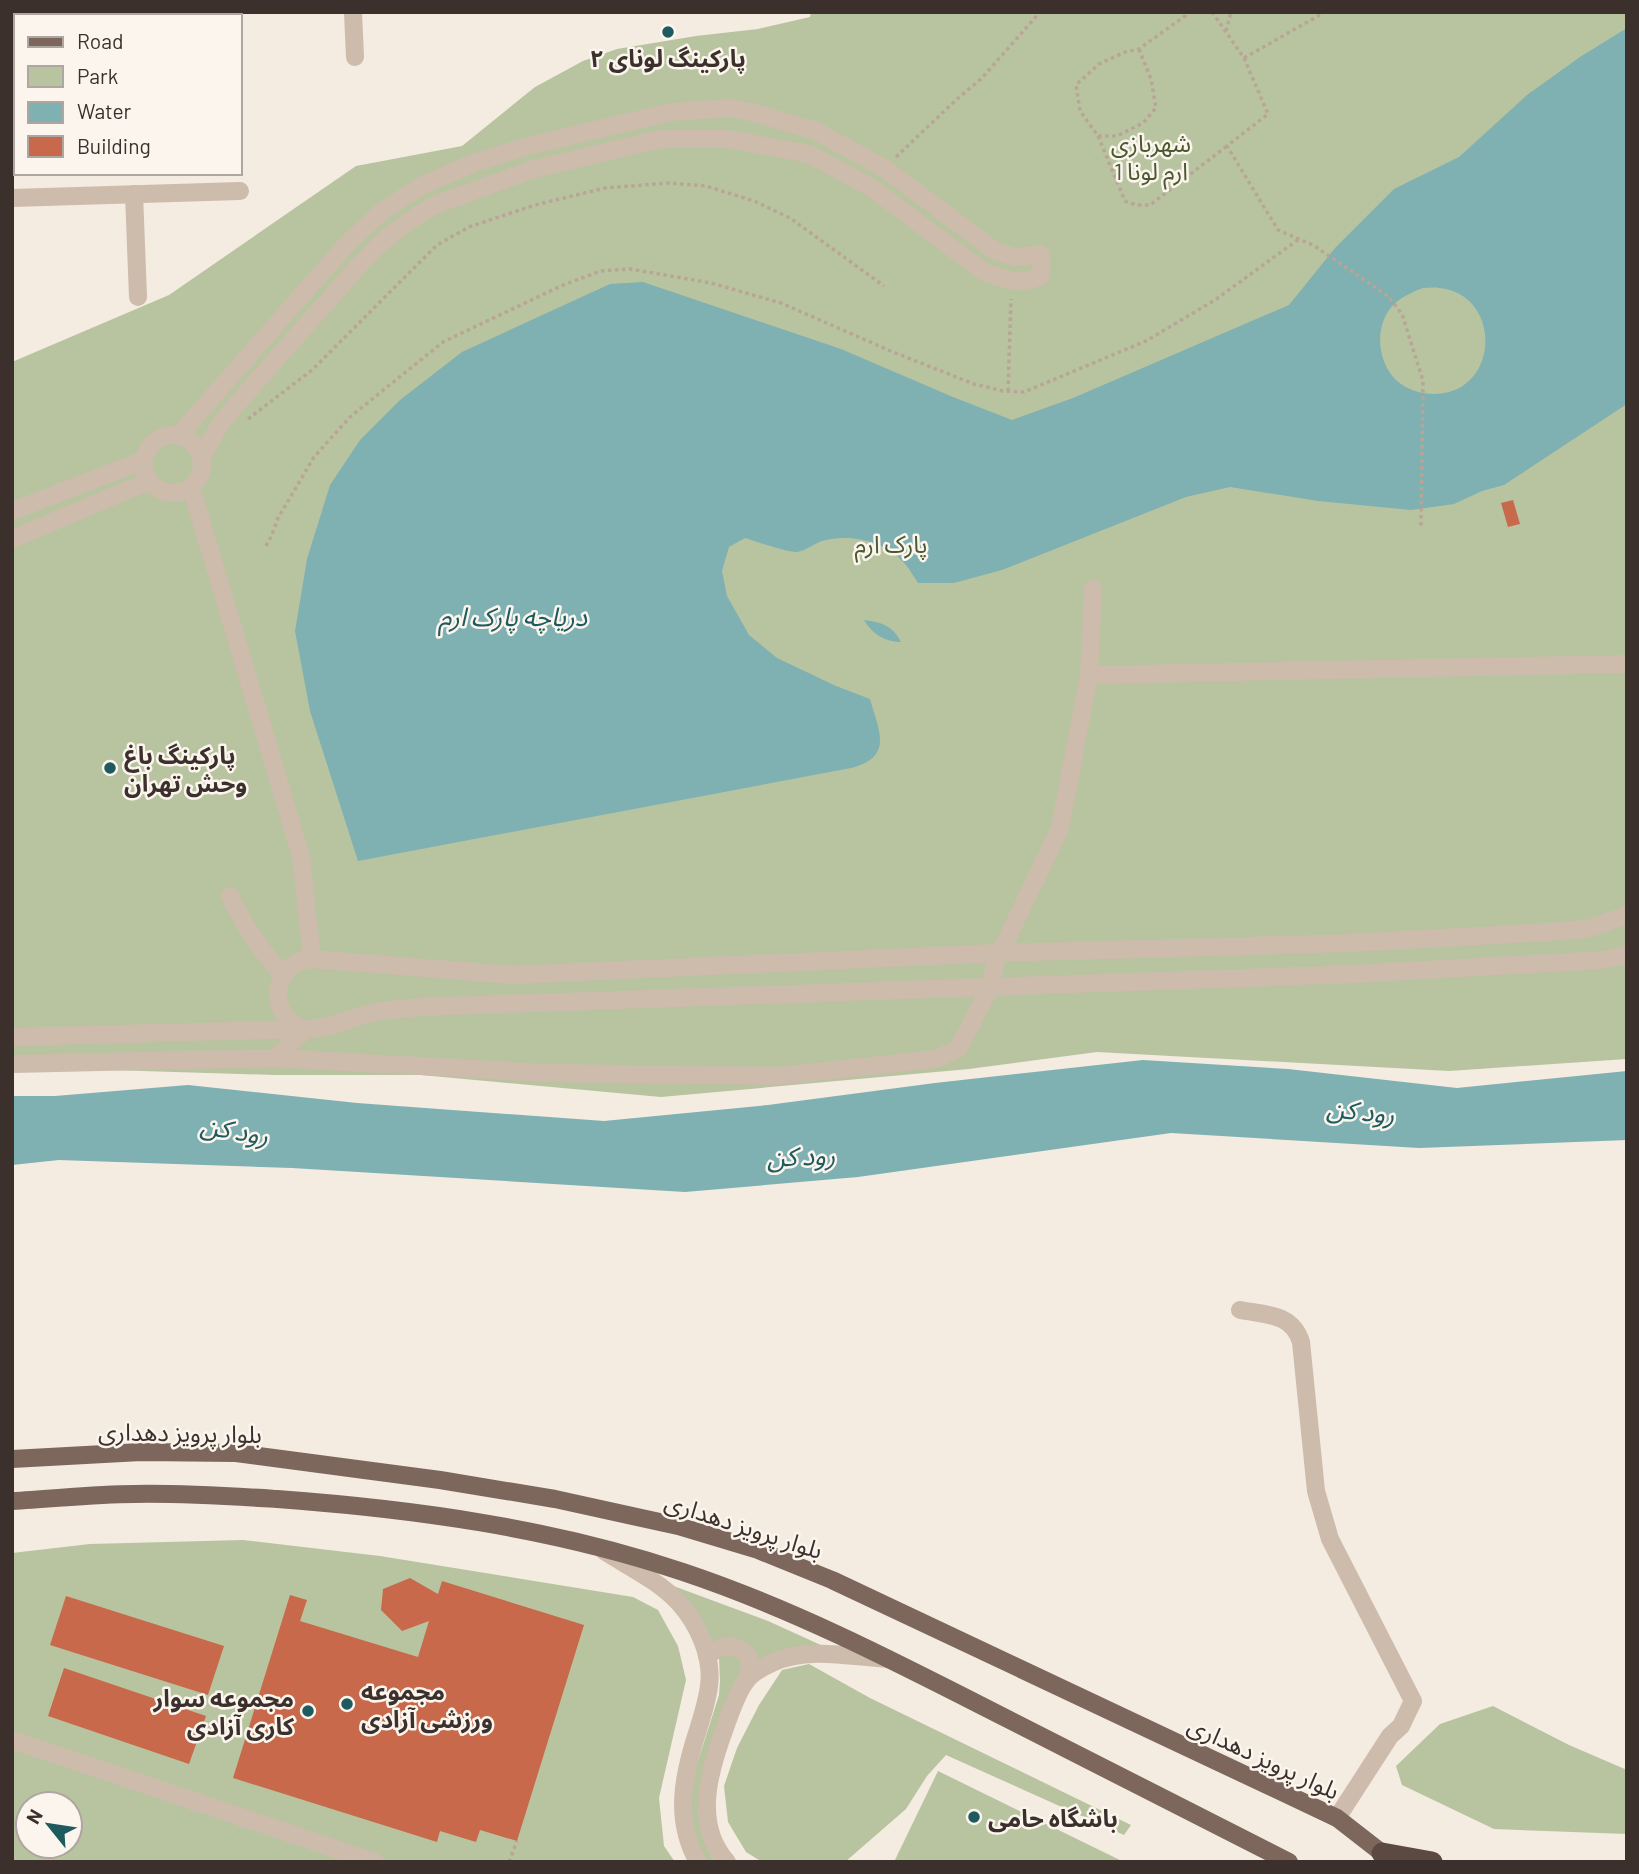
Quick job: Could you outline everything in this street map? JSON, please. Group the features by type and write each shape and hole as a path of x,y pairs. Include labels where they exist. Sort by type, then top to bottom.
{"highway":[{"path":"1390,1858 1432,1862"}],"main road":[{"name":"بلوار پرویز دهداری","path":"12,1459 141,1452 236,1453 453,1482 555,1499 678,1526 758,1550 832,1580 1337,1818 1390,1858"},
{"path":"12,1501 135,1493 345,1504 429,1514 525,1530 598,1547 682,1572 757,1599 890,1660 1289,1862"}],"street":[{"path":"353,12 355,57"},
{"path":"179,435 345,246 380,213 421,186 473,163 528,146 671,112 730,108 816,131 884,168 995,251 1015,257 1041,254 1041,276 1028,281 1012,281 984,272 872,188 809,154 728,139 661,139 534,169 432,206 383,242 289,343 219,426 202,457 201,474 191,487 172,494 159,490 145,474 144,460 153,443 170,435 187,438 194,443 202,457"},
{"path":"528,146 534,169"},
{"path":"872,188 884,168"},
{"path":"12,198 240,191"},
{"path":"134,194 138,297"},
{"path":"12,510 144,460"},
{"path":"12,539 149,481"},
{"path":"191,487 301,856 312,959"},
{"path":"12,1064 275,1058 546,1073 778,1076 935,1059 958,1049 991,986 997,953 1006,941 1060,828 1089,676 1093,589"},
{"path":"1089,676 1627,664"},
{"path":"230,895 265,956 283,975"},
{"path":"306,1029 296,1026 281,1009 279,986 283,975 291,967 312,959 513,975 997,953 1351,943 1588,929 1627,915"},
{"path":"1351,943 1355,974"},
{"path":"12,1037 306,1029 377,1012 420,1007 1355,974 1602,960 1627,955"},
{"path":"275,1058 306,1029"},
{"path":"1240,1310 1276,1316 1290,1323 1298,1332 1316,1491 1329,1539 1413,1701 1401,1726 1390,1736 1337,1818"},
{"path":"598,1547 659,1587 678,1603 698,1631 707,1656 710,1672 706,1703 687,1769 682,1802 688,1839 698,1862"},
{"path":"707,1656 721,1647 733,1647 740,1649 750,1664 746,1681 731,1710 715,1754 707,1786 707,1817 711,1833 727,1862"},
{"path":"746,1681 774,1662 804,1654 890,1660"},
{"path":"12,1740 375,1862"}],"path":[{"path":"884,168 982,78 1040,12"},
{"path":"1192,12 1184,14 1139,49 1125,52 1099,64 1076,85 1080,111 1098,136 1125,201 1136,205 1150,205 1268,114 1244,58 1212,12"},
{"path":"1226,32 1231,12"},
{"path":"1244,58 1325,12"},
{"path":"1098,136 1117,136 1143,123 1156,108 1151,79 1139,49"},
{"path":"1227,146 1278,230 1313,245 1388,296 1402,314 1423,381 1421,527"},
{"path":"219,426 244,422 312,370 437,245 469,227 535,205 605,188 669,183 706,186 754,201 790,218 884,286"},
{"path":"266,546 278,518 314,457 350,417 443,342 563,285 600,271 630,269 711,283 781,303 974,384 1024,392 1146,341 1215,300 1299,239"},
{"path":"1008,391 1012,281"},
{"path":"509,1862 517,1841"}],"green space":[{"name":"پارک ارم","path":"811,12 1627,12 1627,1059 1449,1071 1097,1052 969,1069 661,1097 421,1075 276,1075 12,1067 12,362 169,295 356,166 462,146 535,87 583,61 617,49 758,29 810,17"},
{"name":"مجموعه ورزشی آزادی","path":"243,1540 380,1556 633,1597 658,1610 678,1646 686,1680 659,1798 664,1846 675,1862 12,1862 12,1553 90,1544"},
{"path":"660,1581 768,1621 834,1651 760,1661 711,1644"},
{"path":"723,1653 742,1657 744,1667 721,1715 701,1781 701,1830 715,1862 705,1862 691,1824 691,1783 719,1695 719,1658"},
{"path":"809,1664 870,1698 1131,1825 1124,1835 946,1755 927,1776 906,1809 845,1862 762,1862 746,1852 728,1822 724,1786 737,1748 759,1705 782,1670"},
{"path":"1493,1706 1569,1745 1627,1770 1627,1834 1494,1829 1402,1785 1396,1766 1440,1724"},
{"name":"باشگاه حامی","path":"938,1771 1124,1862 894,1862"}],"water":[{"name":"دریاچه پارک ارم","path":"1627,28 1627,404 1504,485 1482,491 1454,504 1411,510 1318,501 1230,487 1186,497 1002,570 954,583 918,583 898,557 867,541 833,539 797,552 745,538 729,547 722,571 727,596 749,635 777,658 870,699 880,741 873,757 851,768 358,861 310,711 295,631 307,559 330,485 360,440 400,400 462,352 610,284 643,282 841,349 1012,420 1073,398 1289,305 1335,248 1394,189 1459,157 1527,95","holes":["1425,288 1439,288 1460,294 1475,307 1483,324 1485,343 1482,362 1472,378 1456,389 1435,394 1414,391 1396,380 1384,362 1380,342 1383,321 1388,311 1408,294"]},
{"path":"864,620 886,626 901,642 880,636"},
{"name":"رود کن","path":"1143,1060 1288,1069 1457,1088 1627,1071 1627,1140 1419,1148 1171,1133 858,1177 685,1192 292,1168 59,1160 12,1165 12,1096 55,1096 188,1085 357,1103 604,1121 768,1105"}],"building":[{"path":"13,12 79,12 79,14 13,16"},
{"path":"1513,500 1520,524 1508,527 1501,503"},
{"path":"410,1578 438,1594 442,1581 584,1625 517,1841 480,1830 476,1842 440,1831 437,1842 233,1778 290,1595 307,1600 300,1621 418,1657 429,1621 402,1631 381,1610 383,1589"},
{"path":"66,1596 224,1646 208,1695 50,1645"},
{"path":"64,1668 206,1716 189,1764 48,1716"}],"place":[{"name":"پارکینگ لونای ۲","path":"668,32"},
{"name":"پارکینگ باغ وحش تهران","path":"110,768"},
{"name":"مجموعه ورزشی آزادی","path":"347,1704"},
{"name":"مجموعه سوار کاری آزادی","path":"308,1711"},
{"name":"باشگاه حامی","path":"974,1817"}],"park label":[{"name":"شهربازی ارم لونا 1","path":"1151,156"}]}
